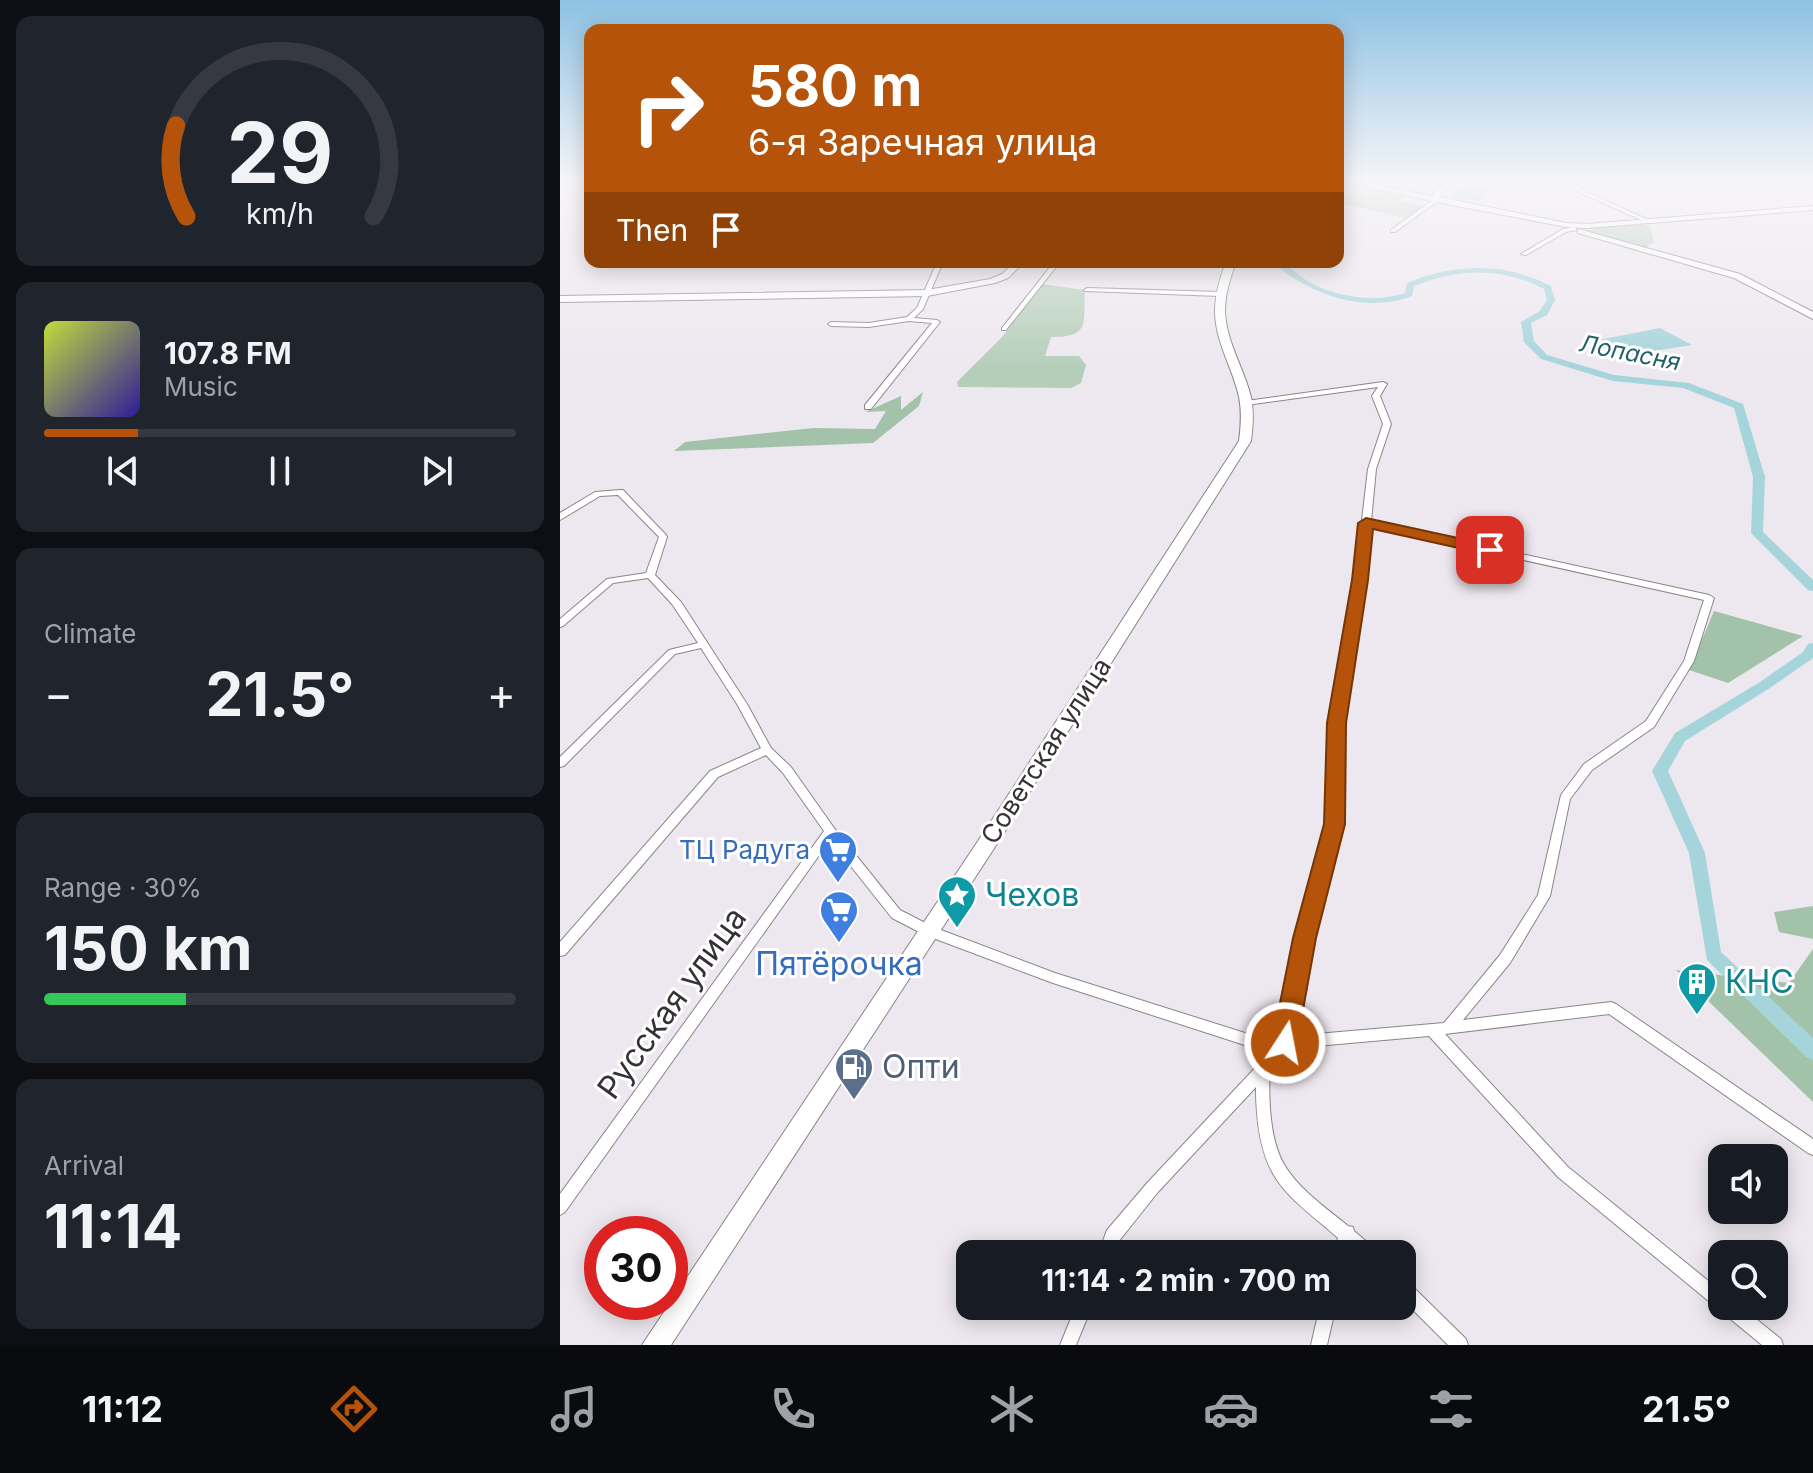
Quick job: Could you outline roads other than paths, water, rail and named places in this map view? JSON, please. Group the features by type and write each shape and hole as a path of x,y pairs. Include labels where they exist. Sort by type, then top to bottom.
{"main road":[{"path":"1631,245 1737,276 1813,316"},
{"path":"560,299 927,293 957,290 992,281 1005,276 1014,268"},
{"path":"1220,294 1229,268"},
{"name":"Советская улица","path":"655,1345 929,931 1245,441 1250,423 1220,325 1220,294"}],"street":[{"path":"1524,254 1540,245"},
{"path":"909,319 920,309 937,268"},
{"path":"1004,329 1052,268"},
{"path":"1087,290 1220,294"},
{"path":"831,324 869,325 909,319 937,322 868,407"},
{"path":"1246,403 1383,384 1376,396 1387,424 1372,469 1360,580 1336,723 1334,824 1304,938 1285,1043"},
{"path":"560,517 598,494 620,492 663,537 650,575"},
{"path":"1366,523 1709,598 1689,661 1650,724 1588,767 1565,798 1544,896 1505,959 1449,1027"},
{"path":"560,624 610,581 650,575"},
{"path":"650,575 676,602 742,704 767,750 787,770 830,831 896,914 929,931 1053,978 1264,1045 1432,1030 1611,1008 1813,1148"},
{"path":"560,763 672,652 702,645"},
{"path":"560,951 714,774 767,750"},
{"name":"Русская улица","path":"560,1207 830,831"},
{"path":"1432,1030 1563,1172 1708,1291"},
{"path":"1264,1045 1262,1070 1271,1154 1282,1175 1354,1240"},
{"path":"1111,1240 1153,1187 1262,1070"},
{"path":"1345,1240 1347,1233"},
{"path":"1416,1302 1460,1345"},
{"path":"1068,1345 1078,1320"},
{"path":"1319,1345 1325,1320"},
{"path":"1744,1320 1775,1345"}],"water":[{"path":"1660,328 1692,345 1616,357 1594,341"}],"waterway":[{"name":"Лопасня","path":"1285,268 1309,285 1359,299 1398,298 1409,294 1410,285 1462,270 1515,274 1548,288 1551,300 1544,313 1526,322 1529,342 1544,357 1613,378 1685,385 1739,406 1759,477 1757,533 1813,587"},
{"name":"Лопасня","path":"1813,647 1808,655 1765,685 1680,737 1660,771 1697,853 1713,955 1813,1051"}],"place":[{"name":"ТЦ Радуга","path":"838,884"},
{"name":"Чехов","path":"957,929"},
{"name":"Пятёрочка","path":"839,944"},
{"name":"КНС","path":"1697,1016"},
{"name":"Опти","path":"854,1101"}]}
